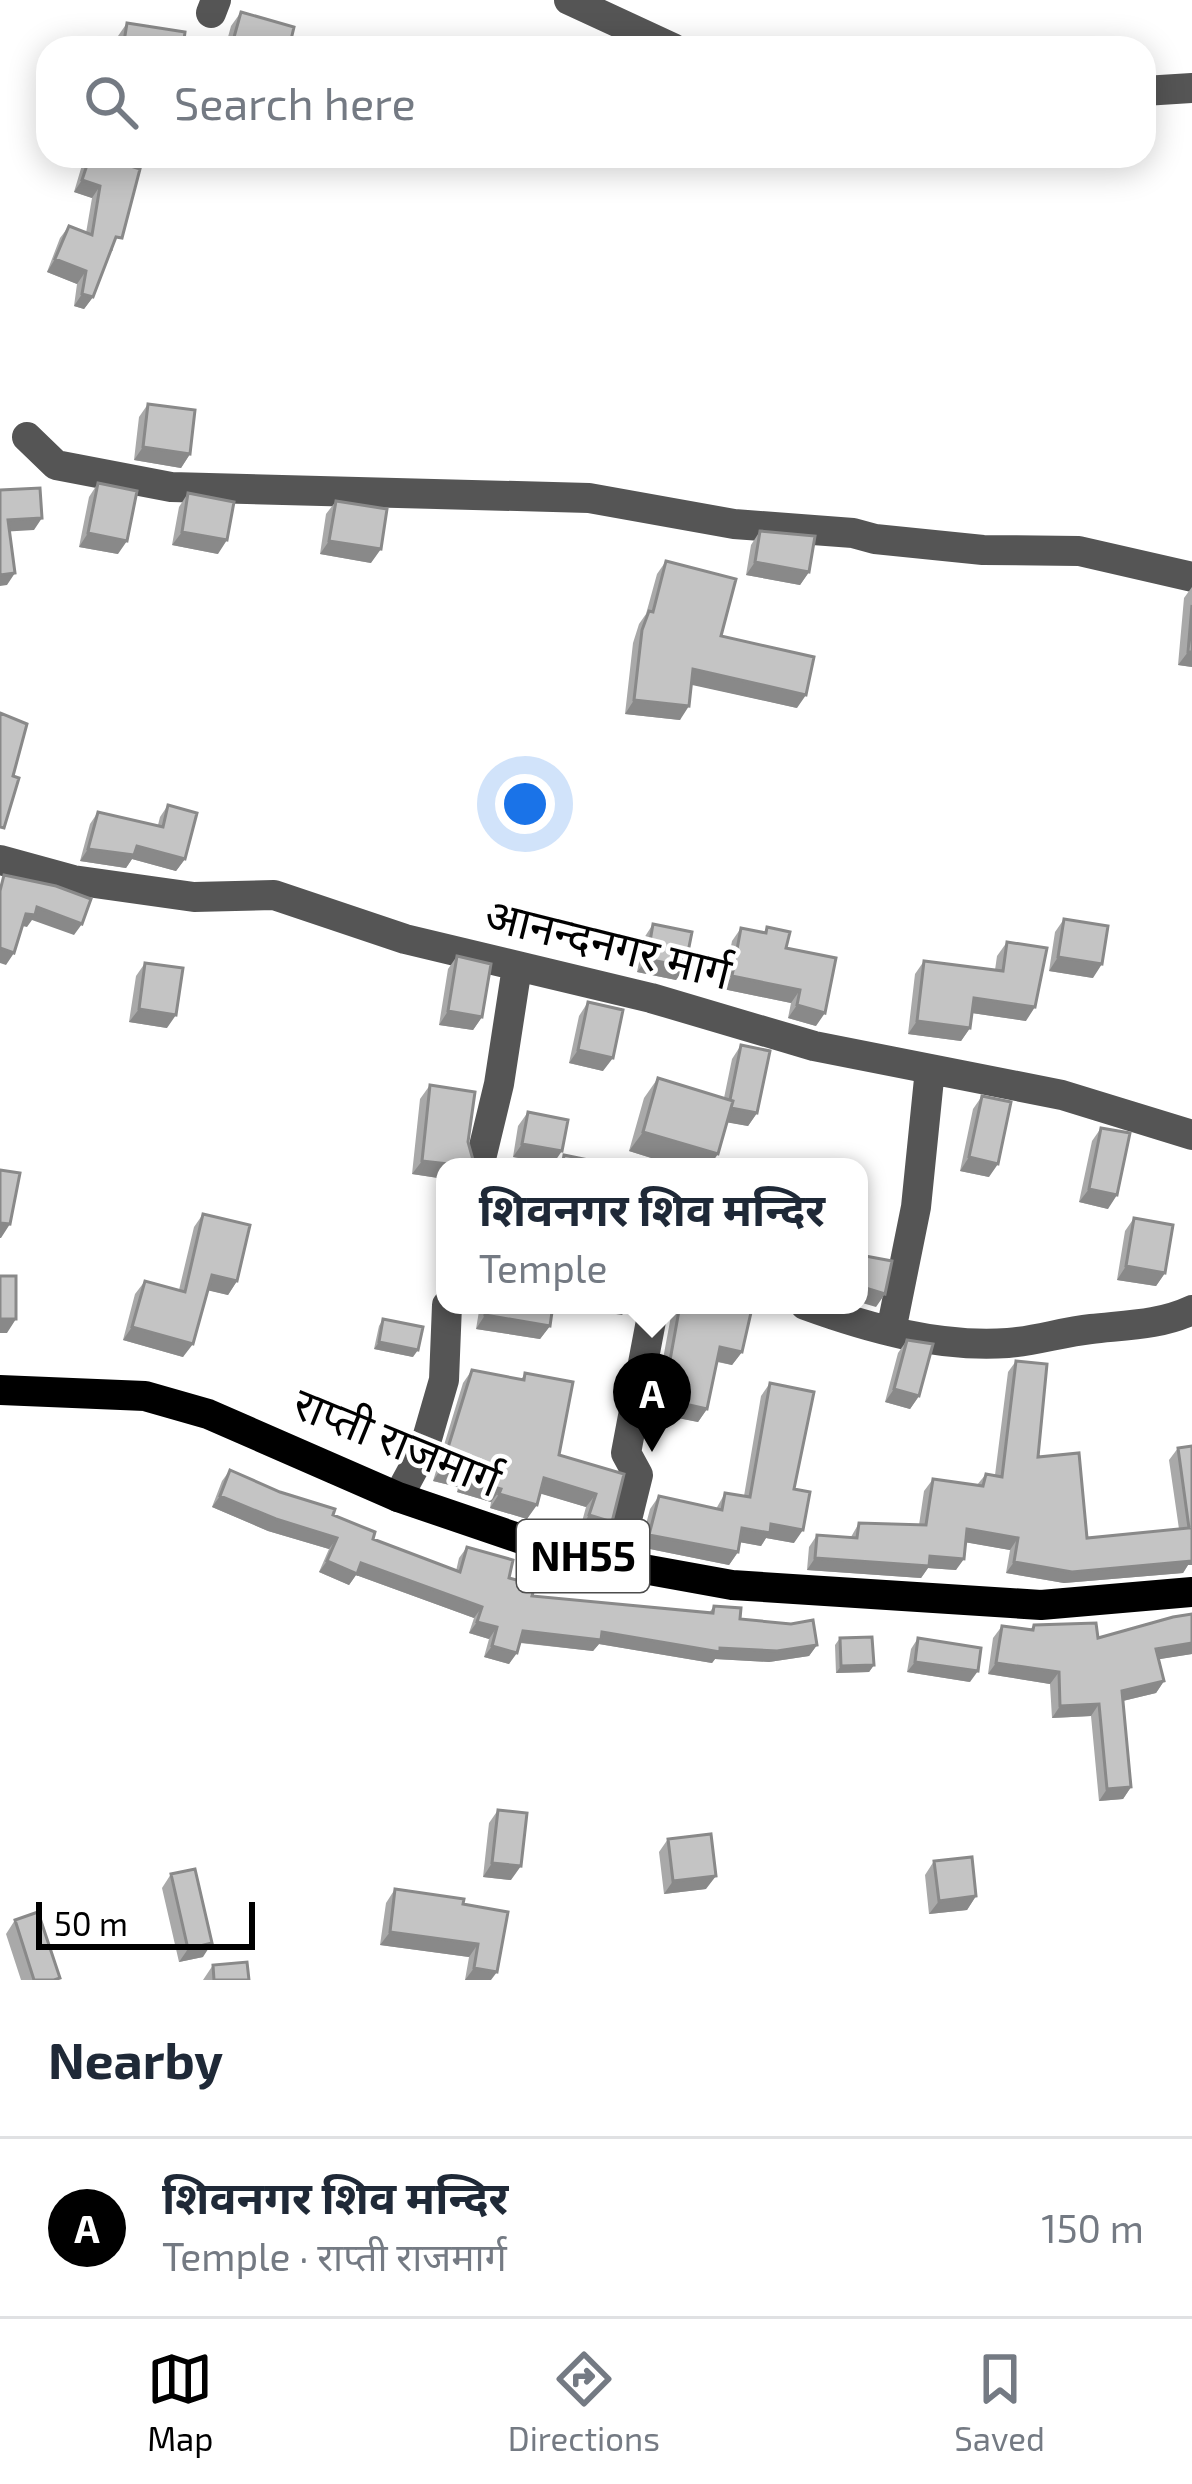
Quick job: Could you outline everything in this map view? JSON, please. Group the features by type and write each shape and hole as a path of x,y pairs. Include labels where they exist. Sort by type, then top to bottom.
{"main road":[{"name":"राप्ती राजमार्ग","path":"0,1390 145,1396 208,1414 398,1497 527,1541 616,1564 732,1585 1041,1605 1192,1592"}],"street":[{"path":"569,0 647,36"},
{"path":"1156,90 1192,88"},
{"path":"27,436 56,465 171,487 590,498 734,524 853,533 875,539 983,550 1079,550 1192,577"},
{"name":"आनन्दनगर मार्ग","path":"0,860 73,880 194,896 274,896 405,938 652,998 814,1046 1062,1094 1192,1136"},
{"path":"481,1158 499,1084 517,968"},
{"path":"891,1331 916,1207 930,1069"},
{"path":"829,1314 860,1326 1007,1343 1169,1321 1192,1310"},
{"path":"398,1497 424,1449 444,1380 447,1314"},
{"path":"616,1564 638,1475 626,1453 652,1314"}],"building":[{"path":"241,12 294,27 292,36 234,36"},
{"path":"127,23 185,32 184,36 125,36"},
{"path":"86,168 140,169 122,238 116,237 93,297 82,294 86,271 55,259 69,226 92,235 100,186 82,180"},
{"path":"148,404 195,410 190,454 143,447"},
{"path":"98,483 137,491 127,541 88,533"},
{"path":"40,488 42,518 8,520 15,573 0,575 0,490"},
{"path":"188,493 234,502 227,540 182,532"},
{"path":"336,501 387,509 381,549 329,541"},
{"path":"760,531 815,536 809,572 755,562"},
{"path":"666,561 736,579 721,636 814,657 806,695 693,669 689,706 634,700 642,630 649,611 653,612"},
{"path":"1192,605 1192,652 1188,652"},
{"path":"0,713 27,724 13,776 19,778 4,828 0,827"},
{"path":"168,805 197,813 185,859 137,846 134,855 88,849 98,812 163,827"},
{"path":"4,875 91,899 82,924 37,907 35,915 26,914 14,953 0,948"},
{"path":"1064,919 1108,926 1102,964 1058,957"},
{"path":"653,924 692,932 685,967 647,959"},
{"path":"767,927 790,932 786,948 836,958 825,1013 797,1005 800,990 732,976 741,928 766,933"},
{"path":"1007,942 1047,948 1035,1007 974,998 970,1028 917,1021 924,961 1003,971"},
{"path":"457,956 491,964 482,1017 448,1011"},
{"path":"145,963 183,968 176,1015 139,1009"},
{"path":"588,1002 623,1010 613,1058 578,1050"},
{"path":"741,1045 770,1051 757,1113 731,1108"},
{"path":"658,1078 733,1101 718,1154 643,1132"},
{"path":"430,1085 475,1092 468,1142 472,1158 422,1161"},
{"path":"982,1096 1011,1102 998,1164 969,1157"},
{"path":"528,1112 568,1120 562,1151 522,1144"},
{"path":"1101,1128 1130,1133 1117,1195 1089,1189"},
{"path":"0,1170 20,1173 10,1224 0,1223"},
{"path":"203,1214 250,1225 237,1281 212,1275 193,1344 132,1327 145,1281 185,1292"},
{"path":"1134,1218 1173,1225 1165,1273 1126,1266"},
{"path":"868,1256 892,1261 885,1294 868,1289"},
{"path":"0,1276 16,1276 16,1319 0,1319"},
{"path":"485,1314 552,1314 550,1326"},
{"path":"678,1314 751,1314 742,1352 720,1347 707,1409 663,1399"},
{"path":"383,1319 423,1327 418,1350 379,1342"},
{"path":"907,1340 933,1344 919,1396 894,1389"},
{"path":"1016,1361 1047,1364 1038,1457 1079,1453 1087,1538 1189,1528 1178,1448 1192,1446 1192,1561 1072,1572 1014,1562 1018,1538 967,1529 964,1559 930,1556 929,1566 815,1558 817,1535 857,1538 859,1523 926,1525 933,1479 983,1486 986,1474 1002,1477"},
{"path":"472,1370 524,1380 525,1373 573,1382 559,1455 624,1474 612,1522 589,1515 596,1494 544,1478 537,1505 499,1494 501,1489 442,1467"},
{"path":"770,1383 814,1392 794,1489 810,1492 803,1530 771,1524 770,1533 742,1528 738,1552 649,1535 659,1496 722,1510 725,1493 750,1497"},
{"path":"230,1470 335,1509 333,1515 375,1532 373,1539 460,1572 467,1547 513,1560 509,1578 535,1585 532,1596 713,1613 714,1606 741,1608 740,1619 791,1624 813,1620 817,1645 777,1651 720,1648 720,1652 602,1632 601,1640 523,1631 517,1653 492,1646 497,1627 477,1622 482,1607 361,1563 357,1574 327,1561 337,1538 220,1496"},
{"path":"1192,1614 1192,1643 1156,1649 1164,1681 1122,1691 1131,1787 1107,1789 1099,1704 1060,1706 1059,1672 996,1663 1002,1626 1033,1630 1034,1625 1096,1623 1098,1638"},
{"path":"872,1637 874,1665 841,1666 840,1638"},
{"path":"918,1638 981,1648 978,1671 915,1662"},
{"path":"498,1810 527,1813 521,1866 492,1863"},
{"path":"711,1834 716,1876 673,1881 668,1839"},
{"path":"972,1857 976,1896 939,1901 934,1861"},
{"path":"195,1869 212,1943 188,1949 171,1874"},
{"path":"395,1889 464,1899 463,1904 508,1912 497,1972 474,1968 478,1944 390,1932"},
{"path":"38,1912 60,1978 54,1980 34,1980 15,1920"},
{"path":"247,1962 249,1980 214,1980 213,1965"}],"place":[{"name":"शिवनगर शिव मन्दिर","path":"652,1452"}]}
